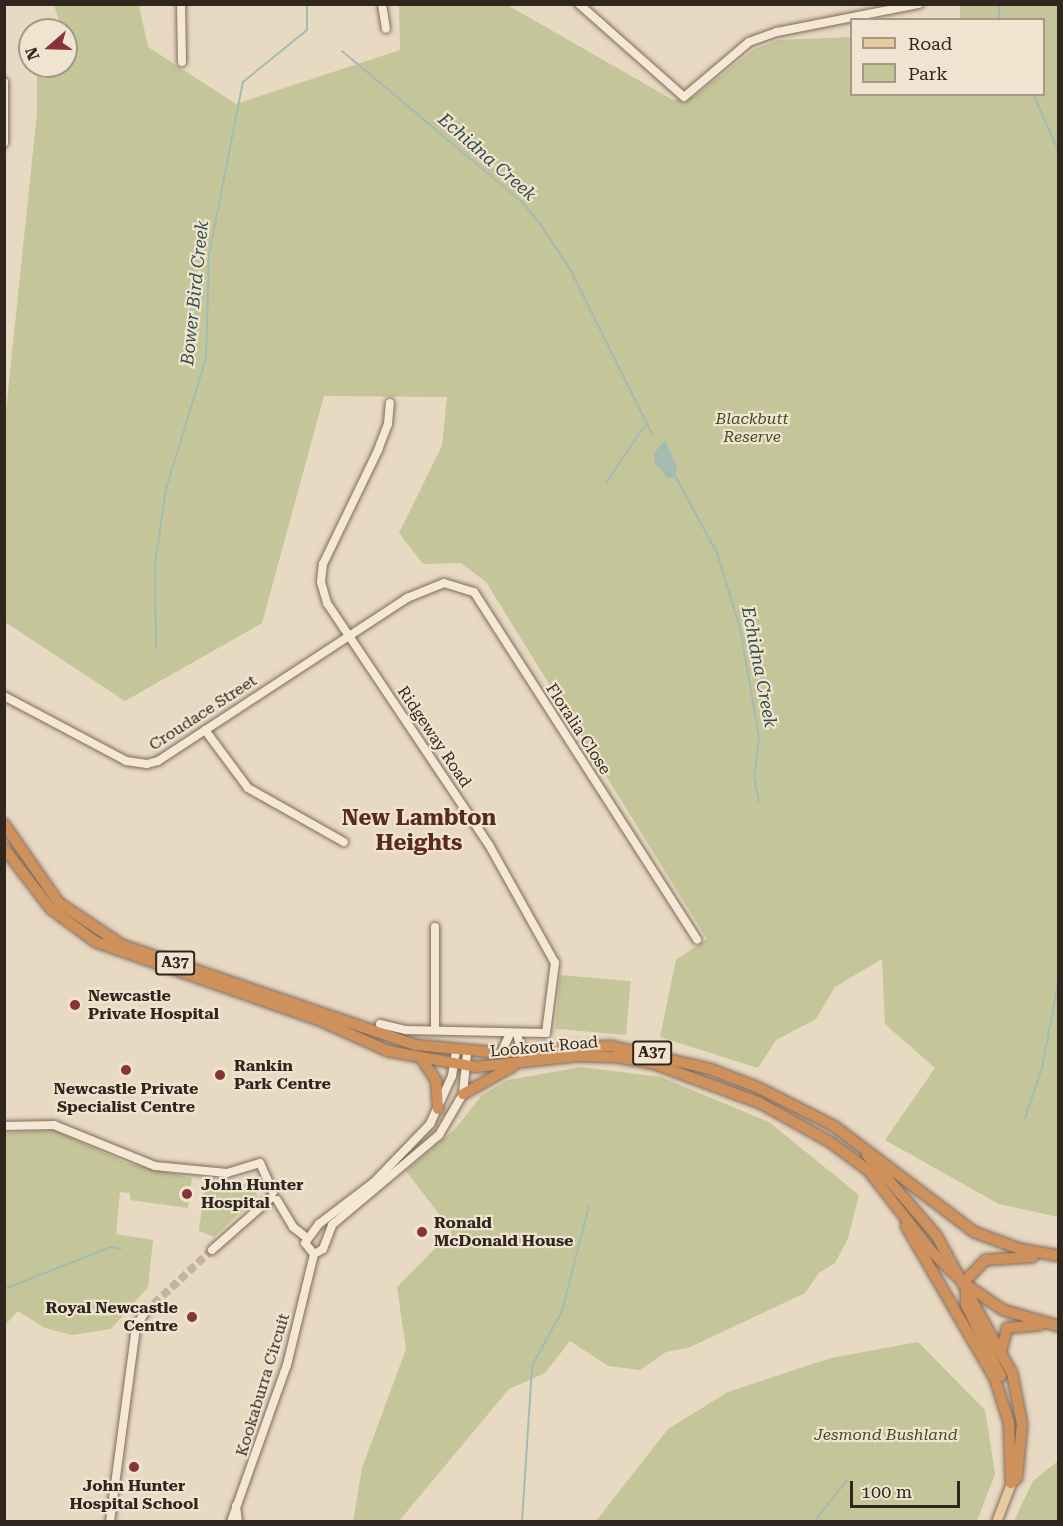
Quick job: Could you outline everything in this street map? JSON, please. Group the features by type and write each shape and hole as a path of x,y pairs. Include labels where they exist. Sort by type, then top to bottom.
{"highway":[{"name":"Lookout Road","path":"4,824 59,903 122,945 406,1042 462,1052 501,1053 522,1053 592,1045 673,1058 757,1087 846,1134 967,1228 1004,1244 1059,1257"},
{"name":"Lookout Road","path":"5,852 51,909 96,942 423,1061 455,1066 516,1065 588,1056 655,1064 760,1103 844,1150 892,1197 932,1252 965,1284 996,1307 1043,1324 1059,1326"},
{"path":"423,1061 436,1080 438,1109"},
{"path":"463,1094 516,1065"},
{"path":"846,1134 918,1210 965,1284 1004,1355 1018,1393 1022,1424 1017,1478 1011,1483"},
{"path":"892,1197 892,1206 995,1379 1009,1423 1011,1483"},
{"path":"1011,1483 1011,1410 997,1365 966,1305 965,1284 970,1270 985,1260 1059,1257"},
{"path":"985,1260 976,1270 976,1281 996,1307"},
{"path":"1004,1355 1001,1340 1007,1328 1043,1324"}],"main road":[{"path":"996,1521 1011,1483"}],"street":[{"path":"181,4 182,62"},
{"path":"382,4 386,29"},
{"path":"579,4 684,97 749,42 777,32 919,4"},
{"path":"4,82 6,103 4,143"},
{"name":"Ridgeway Road","path":"380,1024 406,1030 546,1033 555,963 552,950 489,845 327,603 321,582 323,564 378,450 388,424 390,403"},
{"name":"Floralia Close","path":"407,598 444,583 474,592 697,940"},
{"name":"Croudace Street","path":"4,696 136,764 158,761 407,598"},
{"path":"205,729 248,789 344,842"},
{"path":"5,852 18,845"},
{"path":"435,927 435,1029"},
{"name":"Lookout Road","path":"513,1034 522,1053"},
{"name":"Lookout Road","path":"501,1053 513,1034"},
{"path":"462,1052 467,1066 463,1094 439,1135 338,1218 322,1250 314,1254 306,1249 309,1237 332,1212 397,1161 438,1109 462,1052"},
{"path":"4,1126 54,1125 155,1166 228,1173 260,1163 273,1197 293,1227 309,1237 324,1242"},
{"path":"212,1250 273,1197"},
{"name":"Kookaburra Circuit","path":"238,1521 236,1506 284,1375 314,1254"},
{"path":"110,1521 136,1326 145,1312"},
{"path":"231,1521 236,1506"}],"green space":[{"name":"Blackbutt Reserve","path":"399,4 507,5 673,100 695,96 753,50 778,40 850,37 850,96 1045,96 1045,18 960,18 960,5 1058,5 1058,1217 999,1204 885,1140 935,1068 885,1024 882,959 835,987 816,1019 776,1040 758,1068 660,1037 676,960 707,939 486,582 461,563 423,564 399,533 442,446 447,397 324,396 262,623 125,701 5,622 5,420 37,113 37,78 78,78 78,18 58,18 54,5 139,5 148,47 236,104 400,50"},
{"path":"560,975 631,981 626,1035 555,1029"},
{"path":"581,1067 661,1077 769,1122 859,1195 848,1238 835,1263 819,1273 805,1293 688,1348 666,1352 640,1370 608,1366 570,1341 545,1373 509,1389 399,1521 353,1521 362,1468 406,1349 397,1287 452,1231 406,1171 455,1129 482,1095 508,1080"},
{"path":"54,1130 127,1163 192,1178 188,1208 130,1200 130,1193 120,1192 116,1234 153,1240 148,1287 111,1329 72,1335 45,1328 18,1311 5,1325 5,1133"},
{"path":"246,1183 255,1187 257,1197 214,1237 199,1231 204,1189 233,1192"},
{"name":"Jesmond Bushland","path":"918,1342 985,1410 995,1474 977,1521 596,1521 668,1429 728,1392 831,1358"},
{"path":"1058,1461 1058,1521 1014,1521 1033,1481"}],"shaded area":[{"path":"665,440 677,467 675,477 667,478 655,463 654,453"}],"waterway":[{"name":"Bower Bird Creek","path":"156,648 155,564 166,489 206,358 209,255 243,82 307,30 307,4"},
{"path":"999,4 999,18"},
{"name":"Echidna Creek","path":"342,51 521,201 541,225 571,271 652,434"},
{"path":"1034,96 1058,150"},
{"path":"606,483 646,424"},
{"name":"Echidna Creek","path":"674,474 717,553 740,628 759,737 754,776 759,802"},
{"path":"1058,782 1058,906"},
{"path":"1025,1118 1042,1068 1058,983"},
{"path":"522,1522 532,1366 562,1311 589,1206"},
{"path":"4,1289 111,1247 121,1249"},
{"path":"814,1522 847,1480"}],"tunnel":[{"path":"145,1312 212,1250"}],"place":[{"name":"Newcastle Private Hospital","path":"75,1005"},
{"name":"Newcastle Private Specialist Centre","path":"126,1070"},
{"name":"Rankin Park Centre","path":"220,1075"},
{"name":"John Hunter Hospital","path":"187,1194"},
{"name":"Ronald McDonald House","path":"422,1232"},
{"name":"Royal Newcastle Centre","path":"192,1317"},
{"name":"John Hunter Hospital School","path":"134,1467"}],"district":[{"name":"New Lambton Heights","path":"419,830"}]}
